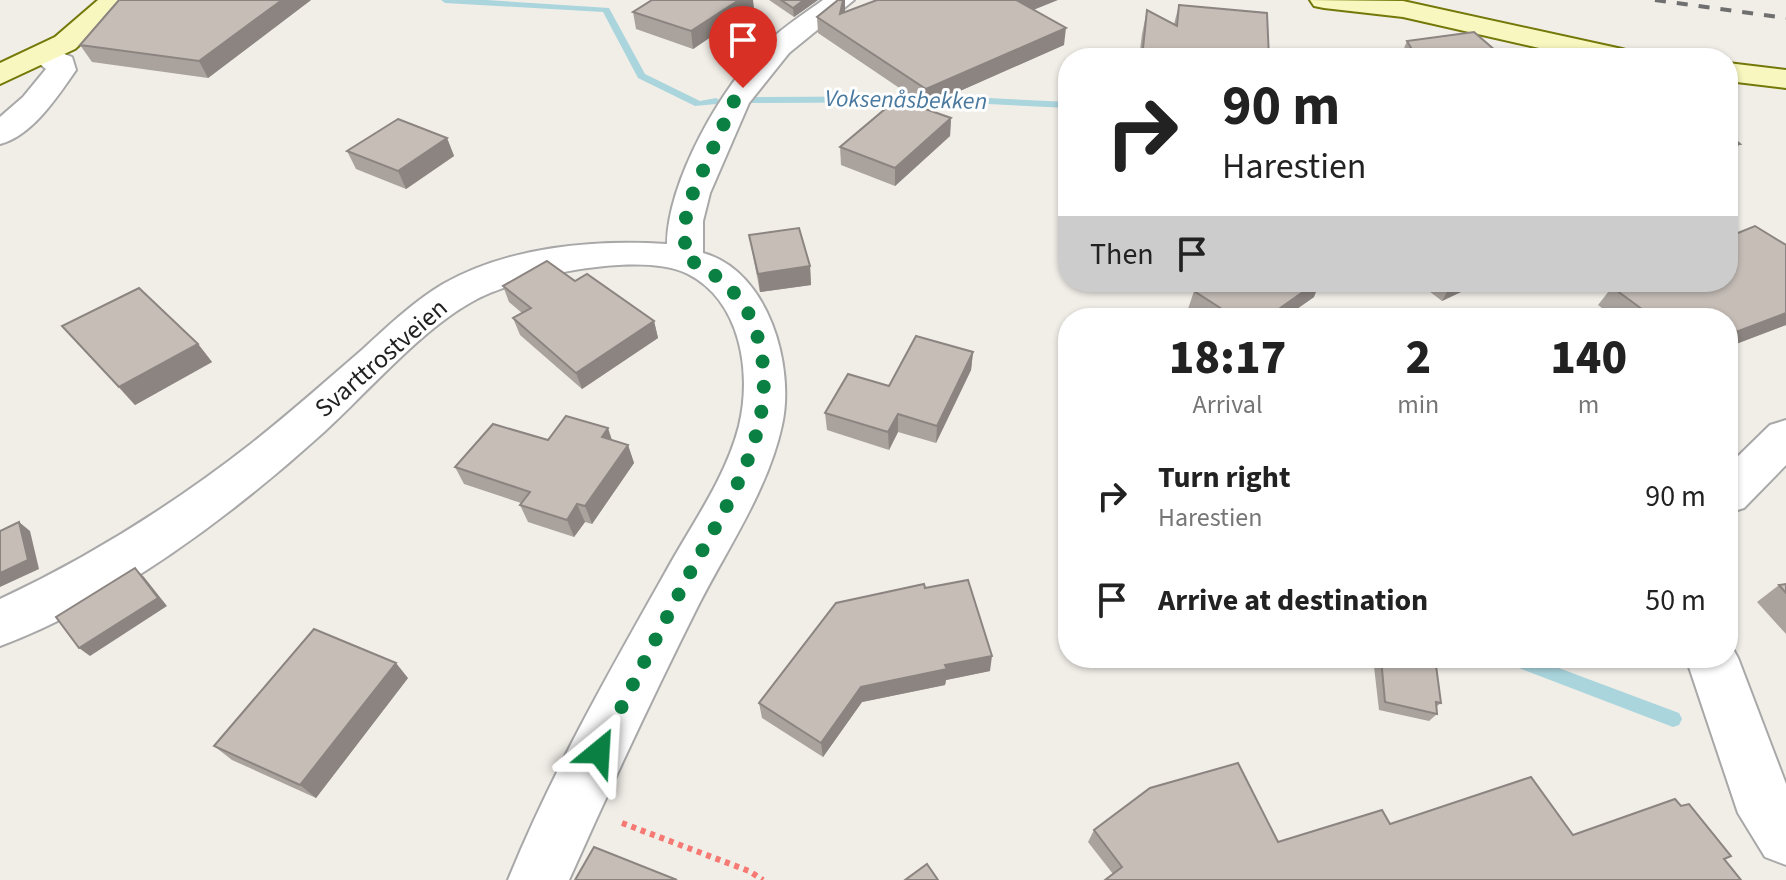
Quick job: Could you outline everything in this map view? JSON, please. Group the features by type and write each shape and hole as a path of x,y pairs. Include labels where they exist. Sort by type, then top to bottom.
{"street":[{"path":"0,75 44,55 89,25 114,0"},
{"path":"685,258 685,221 693,193 734,101 779,47 840,0"},
{"path":"1324,0 1403,9 1577,48"},
{"path":"0,134 43,94 61,70 61,63 44,55"},
{"path":"1738,73 1786,79"},
{"name":"Svarttrostveien","path":"0,623 65,593 199,508 269,454 397,341 458,293 494,275 553,262 630,255 685,258 705,267 740,300 754,323 766,393 761,424 738,483 572,805 538,880"},
{"path":"1738,485 1786,437"},
{"path":"1715,668 1758,793 1786,836"}],"path":[{"path":"572,805 749,871 763,880"}],"building":[{"path":"119,0 282,0 199,61 80,45"},
{"path":"652,0 739,0 691,31 633,12"},
{"path":"781,0 804,0 793,8"},
{"path":"838,0 843,0 840,14 877,0 1020,0 1066,28 926,89 817,17"},
{"path":"1179,5 1267,13 1269,48 1143,48 1147,10 1177,26"},
{"path":"1474,32 1492,48 1411,48 1407,41"},
{"path":"897,99 951,118 895,168 840,147"},
{"path":"398,119 447,138 398,171 347,151"},
{"path":"1755,226 1786,245 1786,313 1738,331 1738,308 1640,308 1619,292 1738,292 1738,233"},
{"path":"799,228 810,266 758,274 749,235"},
{"path":"547,261 575,281 587,274 654,321 576,373 513,318 531,308 503,286"},
{"path":"139,288 198,344 119,387 62,326"},
{"path":"1196,292 1303,292 1280,308 1220,308"},
{"path":"916,336 973,352 937,426 898,414 888,432 825,413 848,374 889,386"},
{"path":"566,416 608,428 602,437 628,445 585,506 577,504 567,520 520,505 530,492 455,467 493,424 548,440"},
{"path":"19,522 28,560 0,573 0,531"},
{"path":"135,568 158,598 79,648 56,617"},
{"path":"968,580 992,656 861,687 821,743 759,703 836,603 924,584 925,588"},
{"path":"314,629 396,663 300,785 214,746"},
{"path":"1382,668 1436,668 1441,703 1436,702 1437,714 1385,702"},
{"path":"1238,763 1278,842 1382,810 1390,824 1531,777 1573,835 1675,799 1681,806 1689,804 1731,856 1724,859 1741,880 1105,880 1122,867 1094,830 1150,788"},
{"path":"594,847 677,880 575,880"},
{"path":"927,864 938,880 905,880"}],"waterway":[{"name":"Voksenåsbekken","path":"445,0 606,10 641,76 699,104 716,101"},
{"name":"Voksenåsbekken","path":"745,100 948,99 1058,104"},
{"name":"Voksenåsbekken","path":"1538,668 1673,719"}],"railway":[{"path":"1655,0 1786,18"}],"route":[{"path":"599,752 738,483 761,424 766,393 763,355 754,323 724,282 705,267 685,258 685,221 693,193 734,101 743,88"}]}
